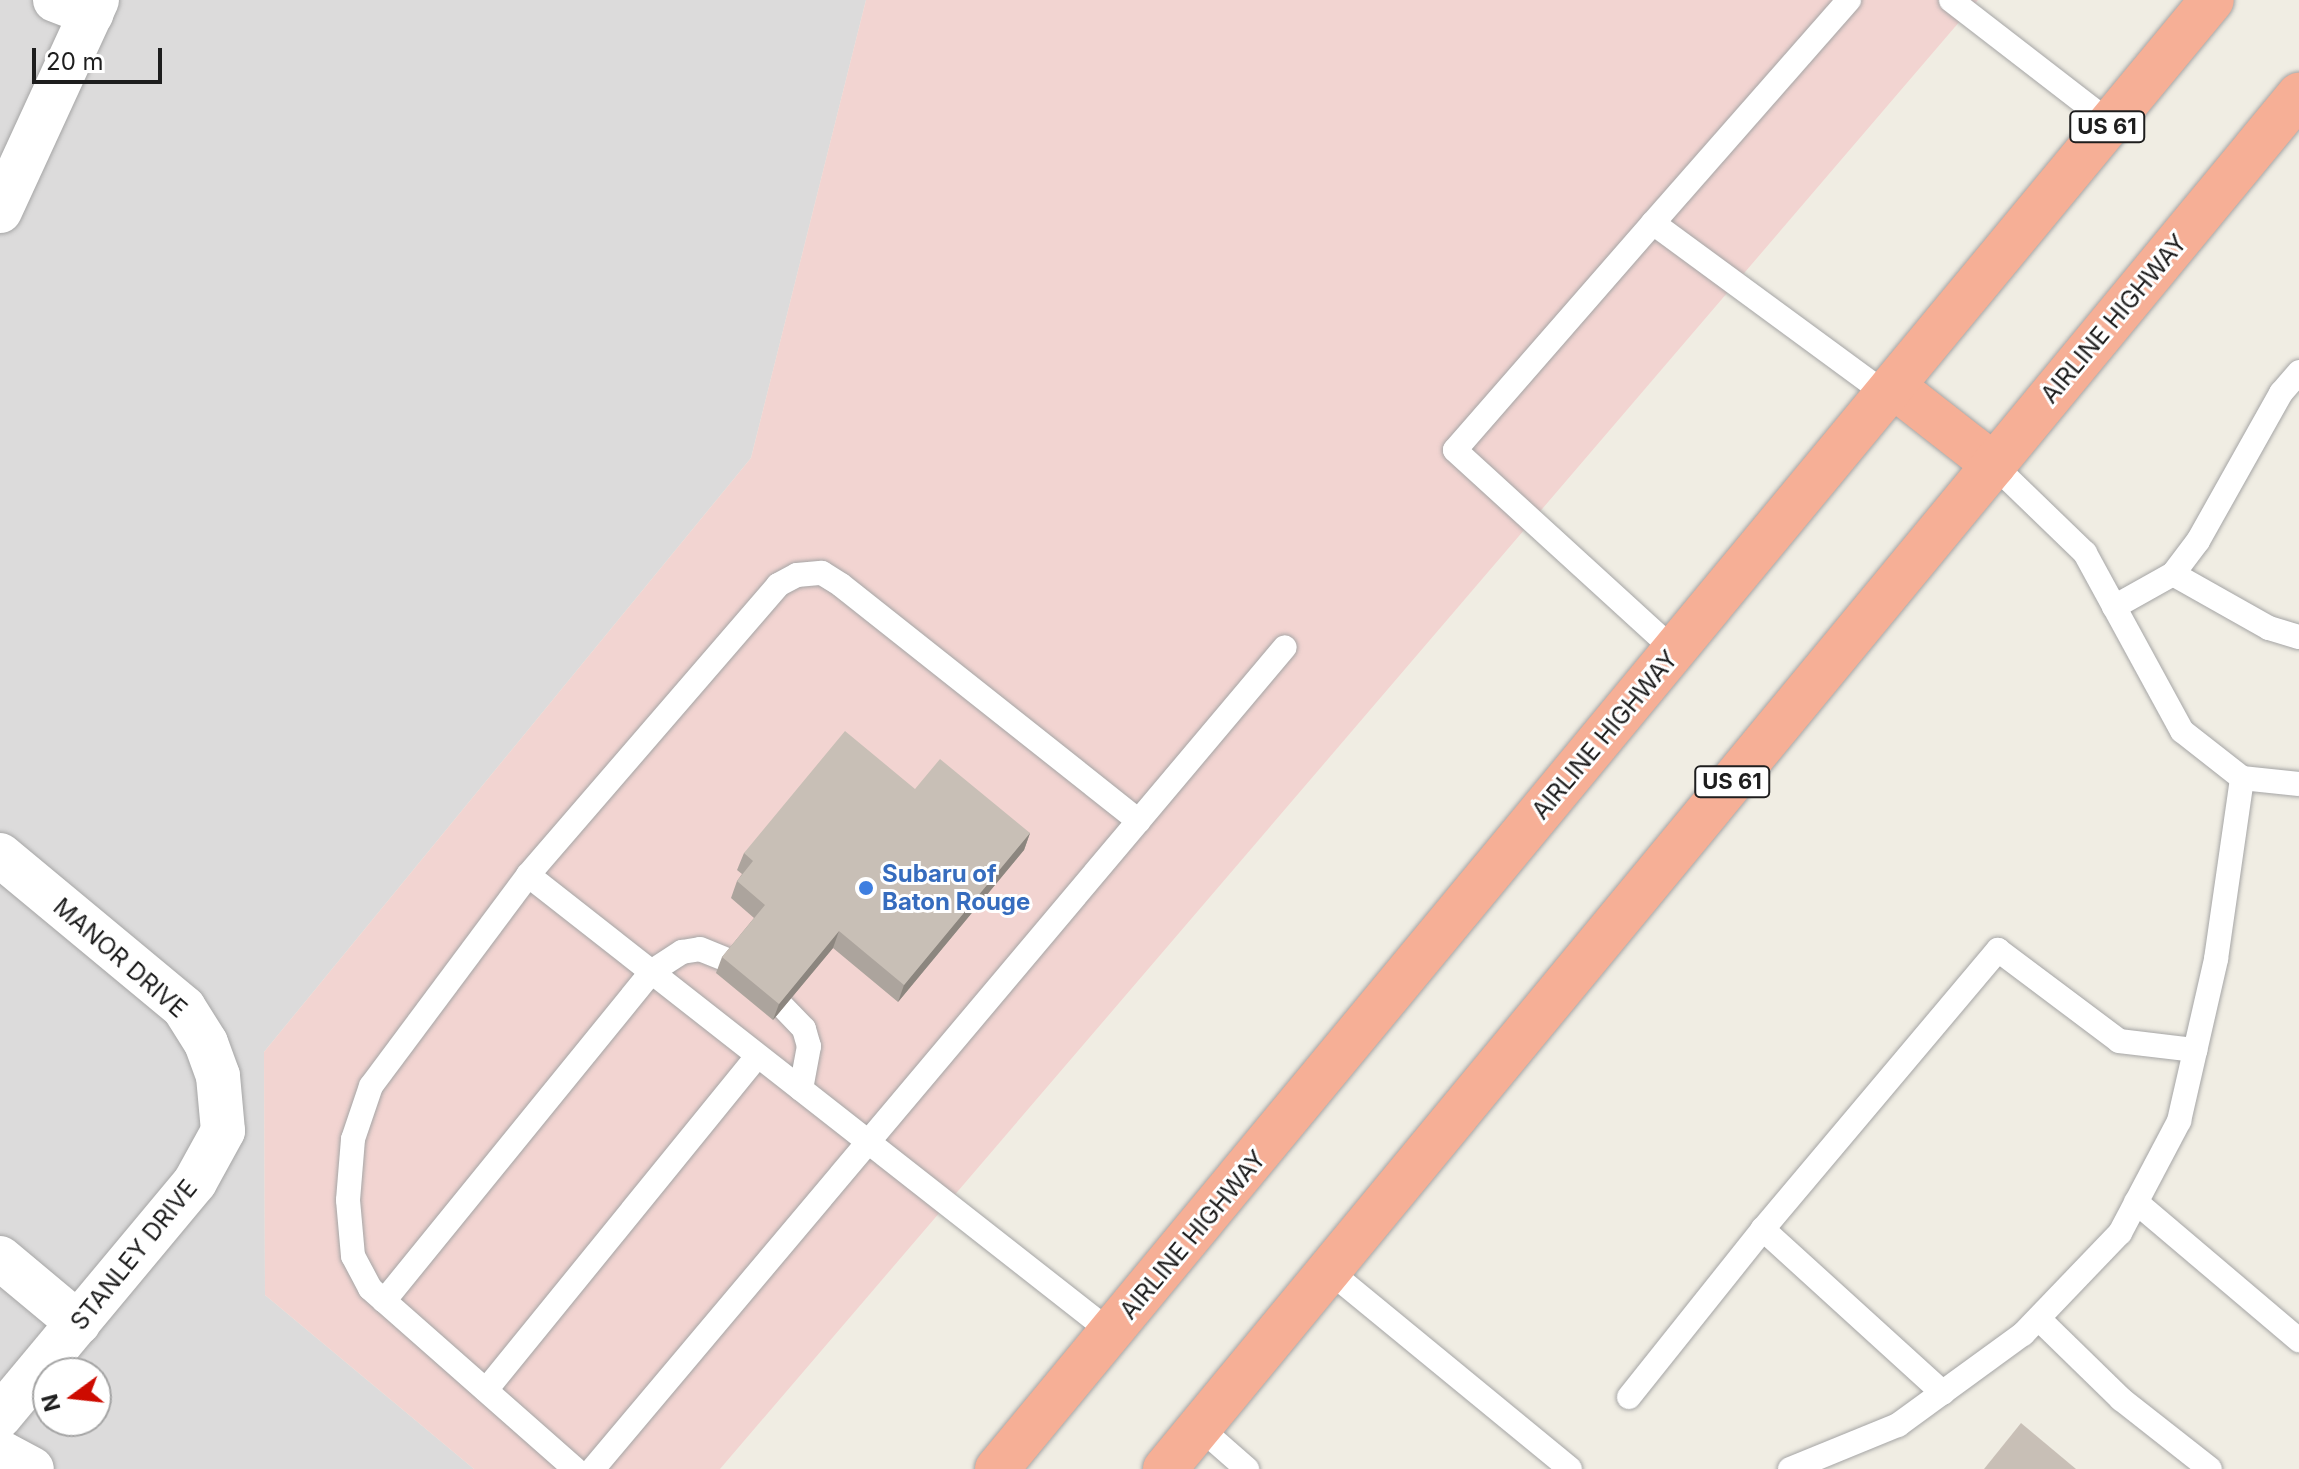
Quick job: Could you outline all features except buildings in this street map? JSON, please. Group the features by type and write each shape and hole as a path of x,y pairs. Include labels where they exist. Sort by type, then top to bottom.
{"highway":[{"name":"AIRLINE HIGHWAY","path":"997,1469 2212,0"},
{"name":"AIRLINE HIGHWAY","path":"1165,1469 2299,95"},
{"path":"1890,390 1994,465"}],"street":[{"path":"0,211 81,5"},
{"name":"MANOR DRIVE","path":"0,855 184,1008 206,1043 218,1076"},
{"name":"STANLEY DRIVE","path":"0,1416 195,1182 223,1131 218,1076"},
{"path":"0,1258 78,1323"},
{"path":"0,1452 32,1469"}],"lane":[{"path":"1675,651 1455,450 1849,0"},
{"path":"1951,0 2110,123"},
{"path":"1653,223 1890,390"},
{"path":"2114,607 2173,574 2198,541 2281,393 2299,372"},
{"path":"1994,465 2085,553 2182,731 2242,778 2299,784"},
{"path":"575,1469 370,1288 353,1256 348,1200 353,1139 371,1086 528,875 778,585 797,575 822,573 841,585 1139,821"},
{"path":"2173,574 2269,628 2299,637"},
{"path":"593,1469 1285,647"},
{"path":"1790,1469 1898,1425 1943,1393 2039,1319 2120,1233 2179,1121 2216,959 2242,778"},
{"path":"528,875 1112,1333"},
{"path":"384,1301 651,972 682,952 700,949 727,960"},
{"path":"1629,1397 1763,1229 1998,950 2119,1041 2195,1050"},
{"path":"783,1007 804,1029 809,1046 801,1089"},
{"path":"486,1390 757,1056"},
{"path":"2136,1202 2299,1340"},
{"path":"1763,1229 1943,1393"},
{"path":"1328,1270 1570,1469"},
{"path":"2039,1319 2121,1399 2210,1469"},
{"path":"1199,1427 1247,1469"}],"shaded area":[{"path":"0,0 866,0 751,458 264,1052 265,1295 474,1469 0,1469"},
{"path":"866,0 1978,0 720,1469 474,1469 265,1295 264,1052 751,458"}],"place":[{"name":"Subaru of Baton Rouge","path":"866,888"}]}
